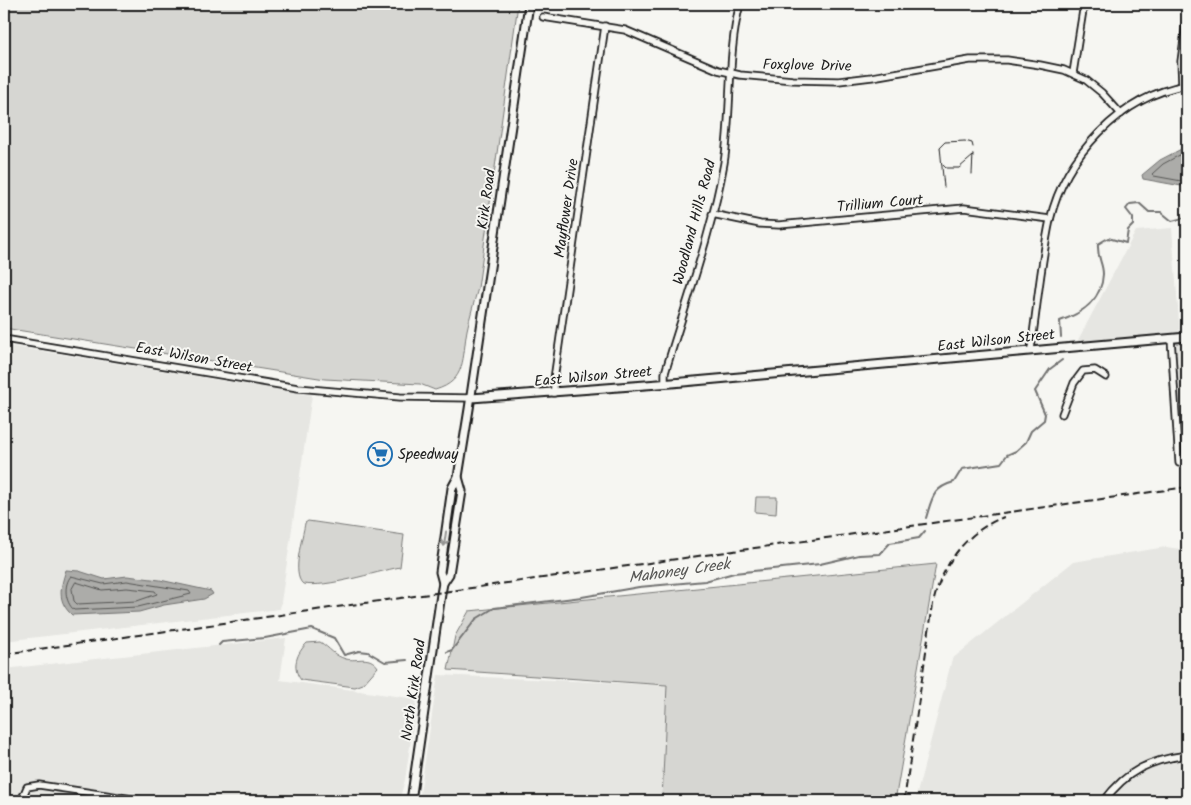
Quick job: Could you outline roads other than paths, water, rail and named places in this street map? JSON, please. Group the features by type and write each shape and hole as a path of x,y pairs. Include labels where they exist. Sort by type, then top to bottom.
{"street":[{"name":"Kirk Road","path":"471,398 529,4"},
{"name":"Woodland Hills Road","path":"665,384 665,373 712,214 724,162 740,4"},
{"path":"1074,73 1084,4"},
{"name":"Foxglove Drive","path":"543,17 625,30 732,74 793,80 838,81 982,60 1040,65 1074,73 1097,87 1121,114"},
{"path":"1031,349 1050,219 1060,194 1074,166 1096,137 1121,114 1150,97 1185,85 1181,61 1187,17"},
{"name":"Mayflower Drive","path":"554,393 554,379 605,26"},
{"name":"Trillium Court","path":"712,214 760,224 779,224 964,208 1050,219"},
{"name":"East Wilson Street","path":"4,338 298,388 400,397 471,398 665,384 1031,349 1187,337"},
{"path":"1171,338 1179,463"},
{"path":"1062,414 1074,383 1082,370 1095,370 1106,377"},
{"name":"North Kirk Road","path":"411,801 443,583 440,572 452,488 458,477 471,398"},
{"name":"North Kirk Road","path":"443,583 449,574 462,491 458,477"},
{"path":"1104,801 1133,771 1162,758 1187,755"},
{"path":"21,801 27,787 39,785 146,801"}],"water":[{"path":"1187,146 1187,187 1143,179 1142,175 1160,160"},
{"path":"66,570 79,571 104,579 127,576 160,580 211,591 213,594 204,599 164,605 139,612 72,615 64,605 61,594"}],"waterway":[{"name":"Mahoney Creek","path":"1061,337 1060,321 1083,310 1099,291 1103,274 1098,244 1108,238 1126,243 1128,230 1133,225 1133,218 1126,209 1130,204 1139,203 1149,212 1161,212 1172,221 1187,217"},
{"name":"Mahoney Creek","path":"926,518 934,495 941,487 954,482 962,469 1001,463 1007,455 1016,451 1026,442 1031,431 1044,420 1045,414 1035,391 1050,369 1062,360"},
{"name":"Mahoney Creek","path":"447,652 452,650 476,619 494,608 582,597 639,587 705,581 734,573 820,564 859,555 880,554 890,543 919,538 925,531"},
{"name":"Mahoney Creek","path":"219,645 222,642 265,638 312,629 334,638 344,655 359,651 368,652 385,662 407,660"}],"tram line":[{"path":"944,187 940,147 945,142 965,141 972,143 973,147"},
{"path":"972,174 973,154"},
{"path":"942,164 946,168 959,168 973,156"}],"railway":[{"path":"4,654 1187,487"},
{"path":"904,801 933,604 937,590 949,563 967,541 990,523 1004,517"}],"place":[{"name":"Speedway","path":"380,454"}]}
